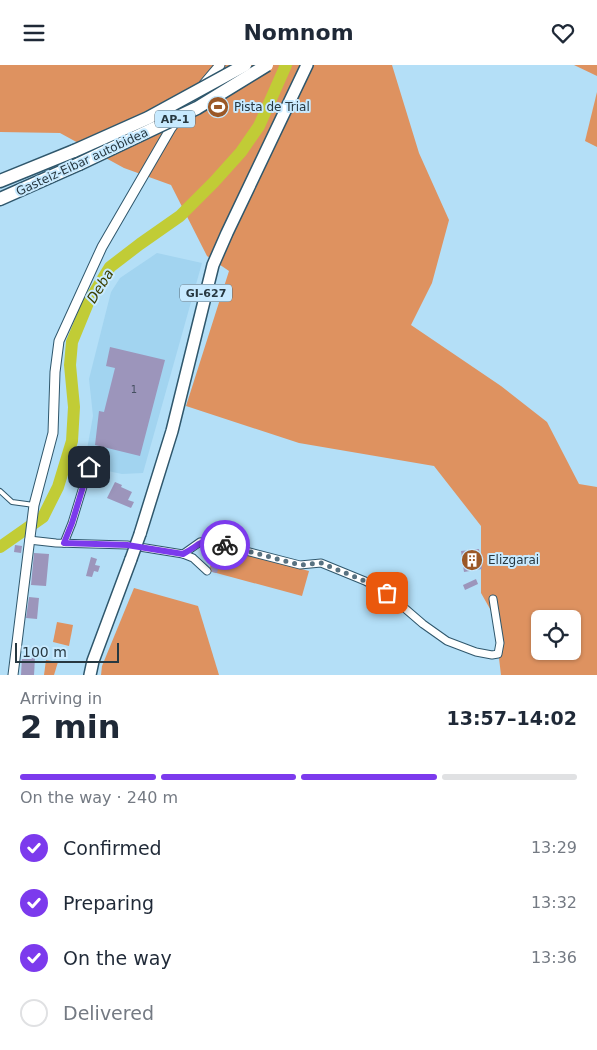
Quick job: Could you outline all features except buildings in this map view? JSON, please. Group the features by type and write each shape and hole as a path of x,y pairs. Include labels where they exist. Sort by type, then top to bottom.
{"highway":[{"name":"Gasteiz-Eibar autobidea","path":"0,181 148,118 245,65"},
{"name":"Gasteiz-Eibar autobidea","path":"0,199 197,108 267,65"}],"main road":[{"name":"GI-627","path":"90,675 93,661 140,534 172,431 213,265 307,65"}],"street":[{"path":"13,675 29,537 34,508 53,433 56,353 65,325 102,247 167,135 188,103 220,65"},
{"path":"64,543 89,467"},
{"path":"29,537 64,543 127,545 183,554 193,558 207,571"},
{"path":"183,554 200,542 209,541 300,565 321,563 377,587 447,641 463,648 492,655 498,654 500,643 493,599"}],"lane":[{"path":"1,494 12,502 34,508"}],"shaded area":[{"path":"0,65 392,65 419,153 449,220 432,283 411,325 501,386 547,422 579,484 597,487 597,675 501,675 494,616 481,593 481,526 434,466 299,443 186,406 229,271 207,256 171,185 124,168 60,133 0,132"},
{"path":"574,65 597,65 597,76"},
{"path":"597,92 597,147 585,141"},
{"path":"157,253 202,263 143,473 122,474 84,466 93,416 89,379 111,292 120,278"},
{"path":"216,546 309,571 302,596 209,571"},
{"path":"134,588 198,606 219,675 101,675 102,666"},
{"path":"57,622 73,625 69,646 53,642"},
{"path":"46,660 58,662 54,675 44,675"}],"waterway":[{"name":"Deba","path":"0,547 43,517 58,487 72,441 74,407 70,365 72,342 88,303 110,267 180,216 241,152 259,126 286,65"}],"way so far":[{"path":"225,545 300,565 321,563 365,581 387,593"}],"place":[{"name":"Pista de Trial","path":"218,107"},
{"name":"Elizgarai","path":"472,560"}],"route":[{"path":"89,467 68,536 64,543 127,545 183,554 202,541 225,545"}]}
